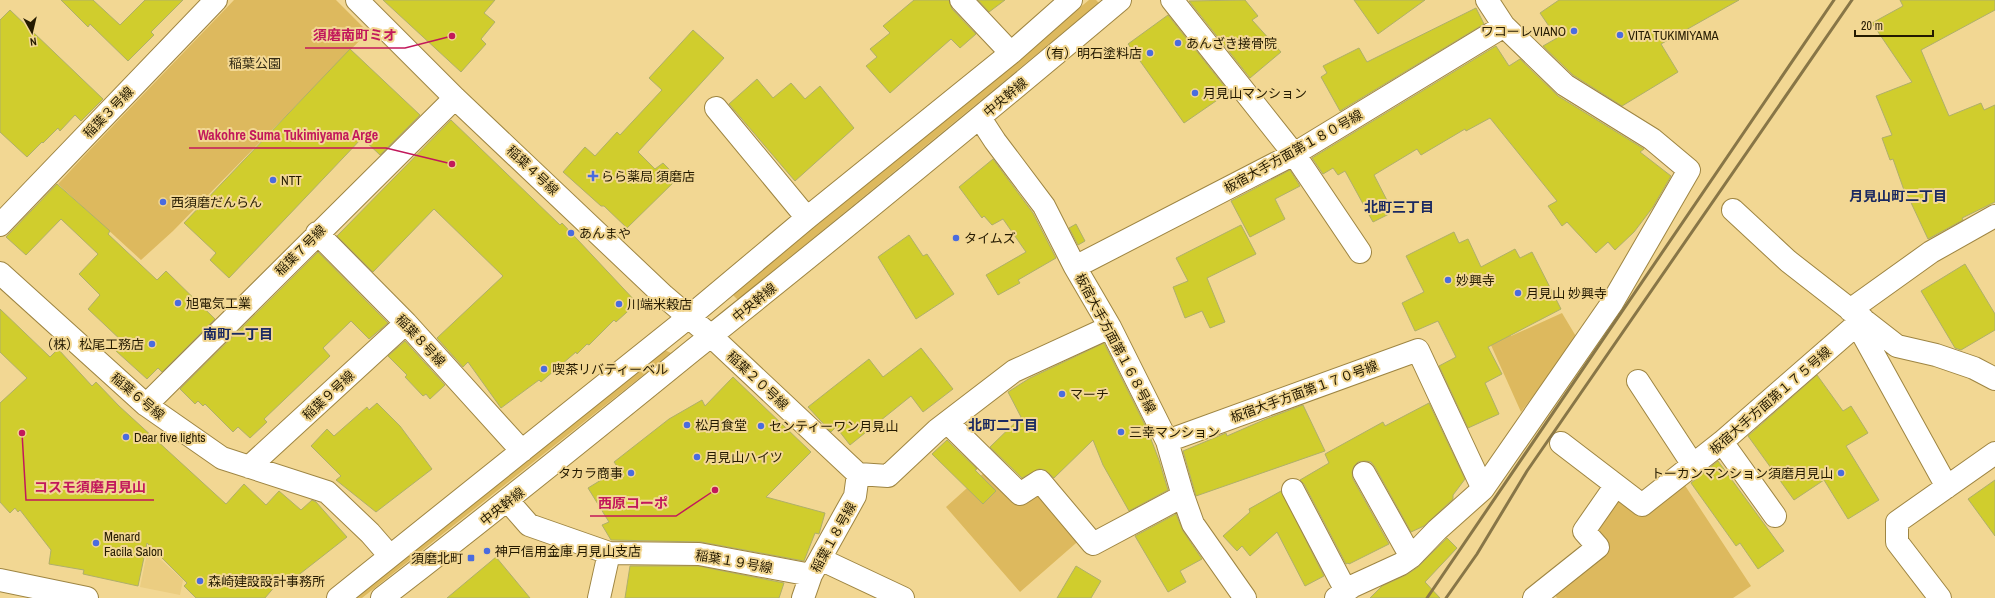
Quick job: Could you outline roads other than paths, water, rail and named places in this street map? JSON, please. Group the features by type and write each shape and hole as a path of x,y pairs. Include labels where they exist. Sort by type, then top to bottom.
{"street":[{"name":"稲葉３号線","path":"0,225 216,0"},
{"name":"稲葉４号線","path":"357,0 455,98 711,336"},
{"path":"961,0 1011,53"},
{"path":"338,598 689,317 807,218 1011,53 1071,0"},
{"name":"中央幹線","path":"382,598 508,501 980,118 1120,0"},
{"path":"1172,0 1294,154 1360,252"},
{"path":"1293,490 1341,595 1353,586 1401,564 1411,557 1437,530 1483,489 1612,303 1689,170 1652,139 1565,85 1504,26 1493,2"},
{"name":"板宿大手方面第１８０号線","path":"1075,267 1294,154 1504,26"},
{"name":"稲葉７号線","path":"146,404 316,233 455,98"},
{"path":"716,108 807,218"},
{"name":"板宿大手方面第１６８号線","path":"980,118 995,141 1044,206 1075,267 1110,327 1167,441 1193,524 1245,598"},
{"path":"1733,210 1788,261 1857,318 1897,346 1936,355 1974,368 1995,379"},
{"name":"板宿大手方面第１７５号線","path":"1561,443 1642,505 1722,442 1931,252 1995,216"},
{"name":"稲葉８号線","path":"316,233 406,323 522,451"},
{"name":"稲葉６号線","path":"0,273 146,404 222,458 327,492 370,533 390,556"},
{"path":"1857,318 1947,488"},
{"name":"稲葉９号線","path":"249,467 406,323"},
{"path":"858,474 888,476 937,430 1014,371 1110,327"},
{"name":"稲葉２０号線","path":"711,336 858,474"},
{"name":"板宿大手方面第１７０号線","path":"1167,441 1418,350 1483,489"},
{"path":"1638,381 1693,465"},
{"path":"948,423 1020,494 1040,481 1093,544 1183,496"},
{"path":"1722,442 1776,516"},
{"path":"1940,598 1898,542 1897,522 1995,453"},
{"path":"1364,473 1411,557"},
{"name":"稲葉１８号線","path":"802,598 815,567 855,496 858,474"},
{"path":"1534,598 1598,547 1584,531 1616,485"},
{"name":"稲葉１９号線","path":"508,501 529,525 609,553 699,554 815,567 903,598"},
{"path":"599,598 609,553"},
{"path":"0,580 87,598"}],"railway":[{"path":"1427,598 1834,0"},
{"path":"1446,598 1477,554 1527,471 1852,0"}],"place":[{"name":"ワコーレVIANO","path":"1574,31"},
{"name":"VITA TUKIMIYAMA","path":"1620,35"},
{"name":"須磨南町ミオ","path":"452,36"},
{"name":"あんざき接骨院","path":"1178,43"},
{"name":"（有）明石塗料店","path":"1150,53"},
{"name":"月見山マンション","path":"1195,93"},
{"name":"Wakohre Suma Tukimiyama Arge","path":"452,164"},
{"name":"らら薬局 須磨店","path":"593,176"},
{"name":"NTT","path":"273,180"},
{"name":"西須磨だんらん","path":"163,202"},
{"name":"あんまや","path":"571,233"},
{"name":"タイムズ","path":"956,238"},
{"name":"妙興寺","path":"1448,280"},
{"name":"月見山 妙興寺","path":"1518,293"},
{"name":"旭電気工業","path":"178,303"},
{"name":"川端米穀店","path":"619,304"},
{"name":"（株）松尾工務店","path":"152,344"},
{"name":"喫茶リバティーベル","path":"544,369"},
{"name":"マーチ","path":"1062,394"},
{"name":"松月食堂","path":"687,425"},
{"name":"センティーワン月見山","path":"761,426"},
{"name":"三幸マンション","path":"1121,432"},
{"name":"コスモ須磨月見山","path":"22,433"},
{"name":"Dear five lights","path":"126,437"},
{"name":"月見山ハイツ","path":"697,457"},
{"name":"タカラ商事","path":"631,473"},
{"name":"トーカンマンション須磨月見山","path":"1841,473"},
{"name":"西原コーポ","path":"715,490"},
{"name":"Menard Facila Salon","path":"96,543"},
{"name":"神戸信用金庫 月見山支店","path":"487,551"},
{"name":"須磨北町","path":"471,558"},
{"name":"森崎建設設計事務所","path":"200,581"}],"district":[{"name":"月見山町二丁目","path":"1898,196"},
{"name":"北町三丁目","path":"1399,207"},
{"name":"南町一丁目","path":"238,334"},
{"name":"北町二丁目","path":"1003,425"}],"park label":[{"name":"稲葉公園","path":"255,63"}]}
